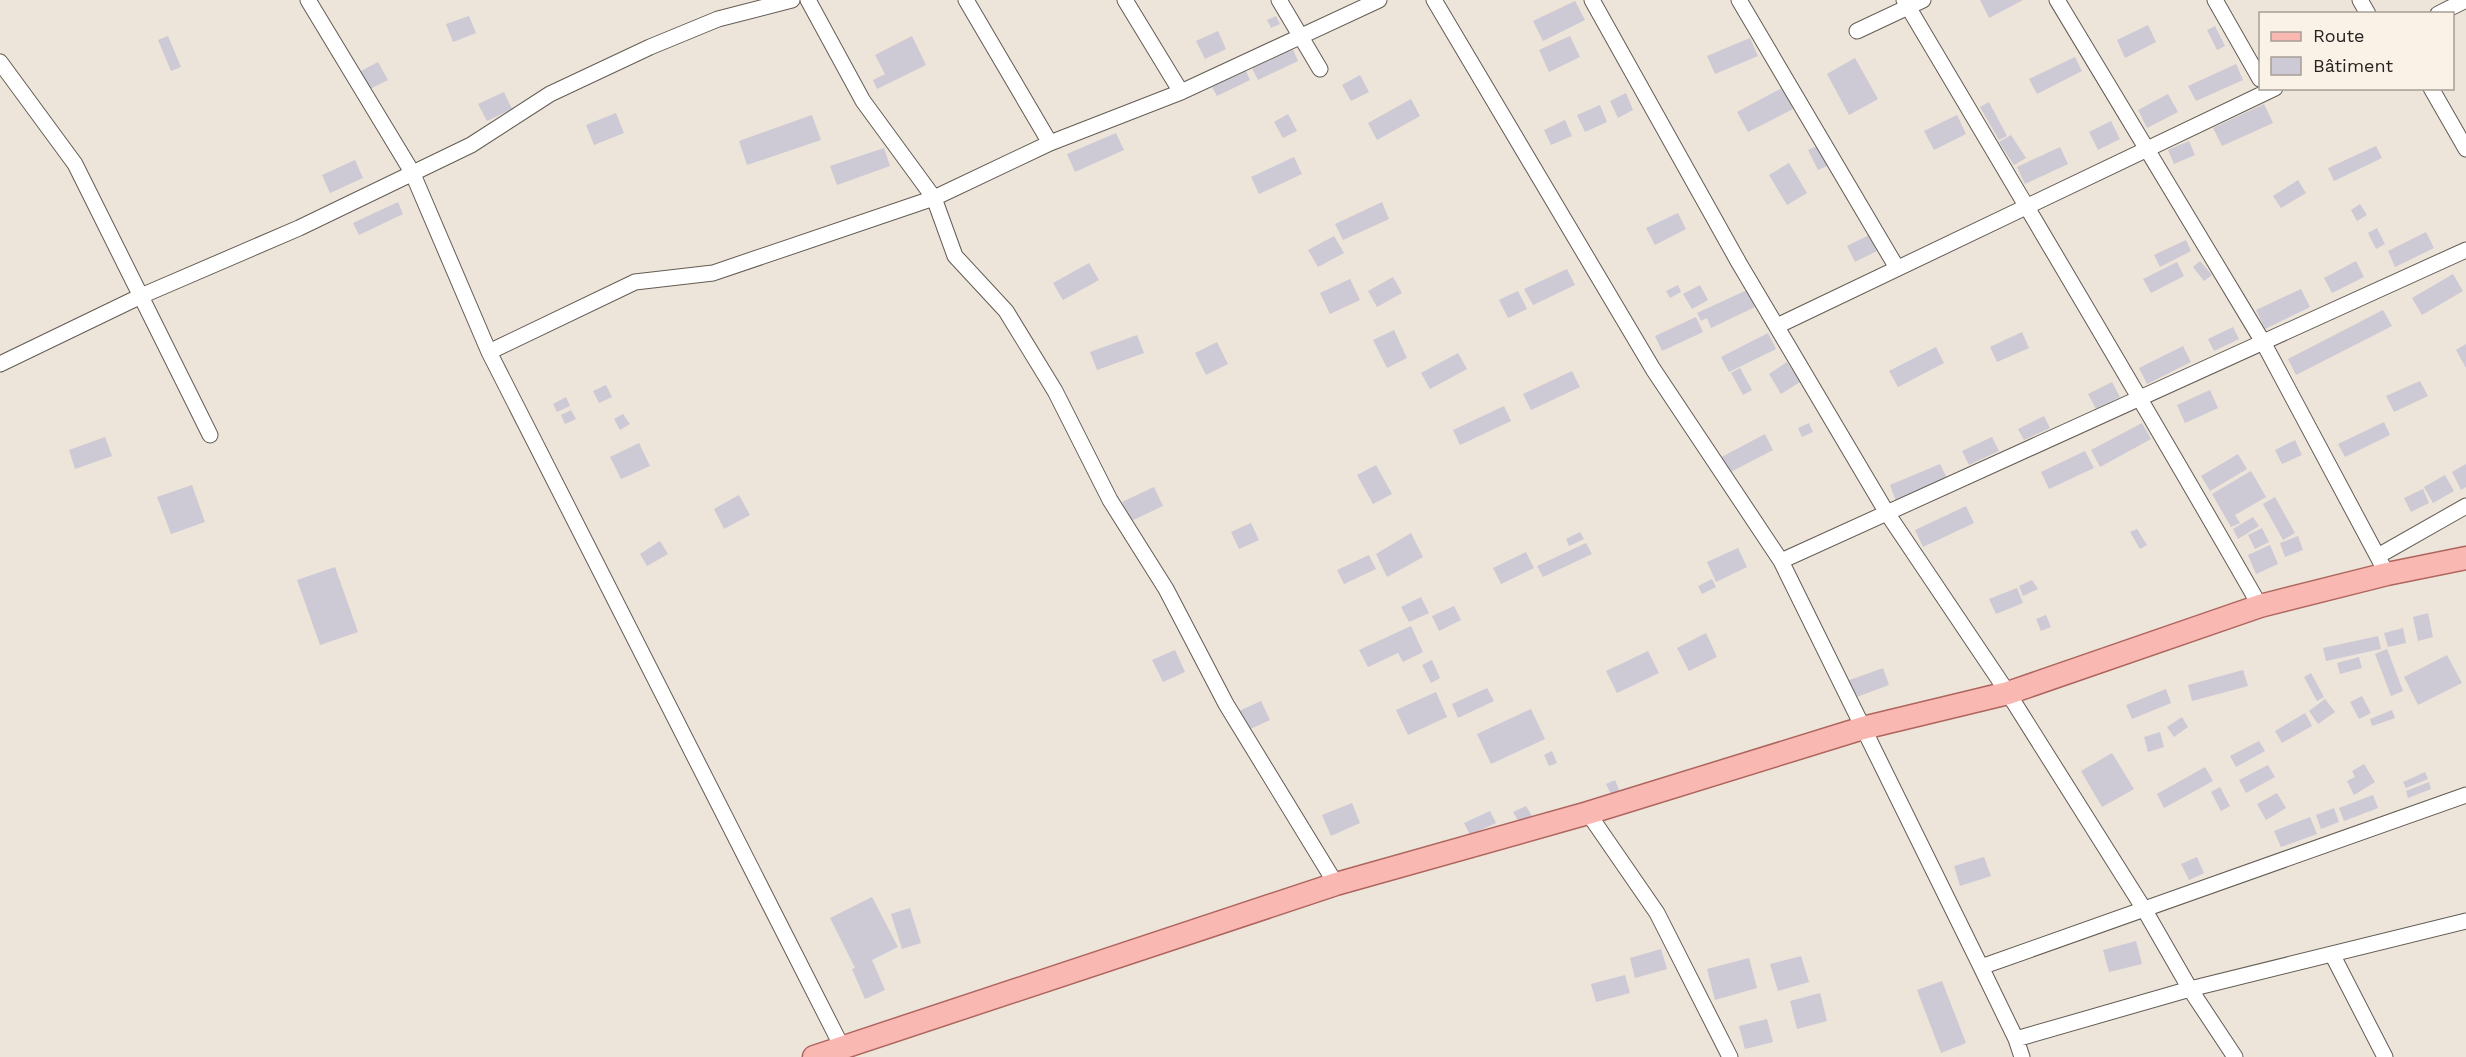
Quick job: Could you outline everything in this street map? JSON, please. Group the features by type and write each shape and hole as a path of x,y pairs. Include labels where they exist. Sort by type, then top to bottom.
{"main road":[{"path":"814,1057 1336,884 1588,813 1863,728 2008,693 2382,565 2466,558"}],"street":[{"path":"308,0 412,172 489,352 842,1047"},
{"path":"0,364 141,296 299,228 471,145 550,94 650,47 718,19 792,0"},
{"path":"808,0 863,101 934,198 955,256 1006,311 1048,381 1110,500 1166,589 1226,704 1336,884"},
{"path":"966,0 1050,143"},
{"path":"1125,0 1181,92"},
{"path":"1280,0 1320,69"},
{"path":"489,352 635,282 713,273 934,198 1050,143 1181,92 1379,0"},
{"path":"1434,0 1653,369 1781,561 2016,1039 2022,1057"},
{"path":"1593,0 1734,253 1887,513 2008,693 2145,909 2190,990 2235,1057"},
{"path":"1739,0 1897,268"},
{"path":"1857,31 1906,3 1923,0"},
{"path":"2057,0 2263,342 2382,565 2466,506"},
{"path":"2215,0 2259,74"},
{"path":"2442,12 2466,0"},
{"path":"1906,3 2141,397 2260,606"},
{"path":"0,63 75,164 210,435"},
{"path":"1776,326 2025,206 2148,150 2261,90"},
{"path":"2432,90 2466,149"},
{"path":"1781,561 2466,250"},
{"path":"1980,968 2466,795"},
{"path":"1588,813 1657,913 1730,1057"},
{"path":"2016,1039 2190,990 2466,921"},
{"path":"2332,954 2385,1057"}],"building":[{"path":"1980,0 2023,0 1989,18"},
{"path":"1575,1 1585,20 1543,41 1533,21"},
{"path":"469,16 476,33 453,42 446,24"},
{"path":"1276,16 1280,24 1271,28 1267,20"},
{"path":"2148,25 2156,42 2125,58 2117,40"},
{"path":"2215,26 2225,46 2217,50 2207,30"},
{"path":"1218,31 1226,49 1205,59 1196,41"},
{"path":"168,36 181,67 171,71 158,40"},
{"path":"912,36 926,65 877,89 873,80 885,74 875,55"},
{"path":"1570,36 1580,57 1549,72 1539,50"},
{"path":"1750,38 1758,56 1715,74 1707,56"},
{"path":"1292,47 1298,61 1258,80 1251,66"},
{"path":"2075,57 2082,71 2037,94 2029,79"},
{"path":"1855,58 1878,99 1849,115 1827,74"},
{"path":"378,62 388,80 368,90 359,72"},
{"path":"2236,64 2243,80 2196,101 2188,86"},
{"path":"1246,71 1250,80 1217,96 1212,87"},
{"path":"1360,75 1369,92 1351,101 1342,85"},
{"path":"1782,88 1793,109 1748,132 1737,112"},
{"path":"504,92 512,109 487,121 478,104"},
{"path":"1626,93 1633,110 1618,118 1610,101"},
{"path":"2168,94 2178,112 2147,128 2138,110"},
{"path":"1411,99 1420,116 1377,140 1368,123"},
{"path":"1989,102 2007,136 1999,140 1980,107"},
{"path":"2264,104 2273,123 2222,146 2213,128"},
{"path":"1600,105 1607,122 1585,132 1577,115"},
{"path":"616,113 624,133 594,145 586,125"},
{"path":"1288,114 1297,131 1283,138 1274,122"},
{"path":"812,115 821,140 747,165 739,141"},
{"path":"1957,115 1966,134 1934,150 1924,131"},
{"path":"1565,120 1572,136 1551,145 1544,130"},
{"path":"2111,121 2120,139 2098,150 2089,132"},
{"path":"1116,133 1124,150 1075,172 1067,154"},
{"path":"2011,135 2026,158 2014,165 1999,142"},
{"path":"2189,141 2195,155 2174,164 2168,150"},
{"path":"1817,146 1827,166 1818,170 1808,150"},
{"path":"2376,146 2382,158 2334,181 2328,168"},
{"path":"2060,147 2068,164 2025,184 2017,167"},
{"path":"884,148 890,166 837,185 830,166"},
{"path":"1294,157 1302,174 1259,194 1251,177"},
{"path":"355,160 363,178 330,193 322,175"},
{"path":"1789,163 1807,193 1787,205 1769,175"},
{"path":"2298,180 2306,193 2281,208 2273,196"},
{"path":"398,202 403,214 359,235 353,223"},
{"path":"1382,202 1389,219 1343,240 1335,224"},
{"path":"2360,204 2367,215 2357,221 2351,210"},
{"path":"1678,213 1686,229 1655,245 1646,228"},
{"path":"2377,228 2385,244 2376,249 2368,233"},
{"path":"2426,232 2434,248 2395,267 2388,251"},
{"path":"1869,235 1877,251 1855,262 1847,246"},
{"path":"1334,236 1344,253 1318,267 1308,250"},
{"path":"2186,240 2191,251 2160,267 2154,255"},
{"path":"2200,261 2212,275 2204,281 2193,267"},
{"path":"2356,261 2364,277 2332,293 2324,278"},
{"path":"2177,262 2184,276 2151,293 2143,279"},
{"path":"1089,263 1099,280 1063,300 1053,283"},
{"path":"1567,269 1575,285 1533,305 1524,289"},
{"path":"2453,274 2463,291 2422,315 2412,298"},
{"path":"1393,277 1402,293 1377,307 1368,291"},
{"path":"1350,279 1360,300 1330,314 1320,293"},
{"path":"1678,285 1681,292 1670,298 1666,291"},
{"path":"1700,285 1708,300 1692,309 1683,294"},
{"path":"2301,289 2310,307 2265,329 2256,310"},
{"path":"1747,290 1755,307 1711,328 1707,318 1701,321 1697,313"},
{"path":"1518,291 1527,309 1508,318 1499,300"},
{"path":"2383,310 2392,326 2296,375 2288,359"},
{"path":"1696,317 1703,332 1662,351 1655,336"},
{"path":"2233,327 2239,339 2214,351 2208,339"},
{"path":"1394,330 1407,358 1387,368 1373,340"},
{"path":"2022,332 2029,348 1997,362 1990,347"},
{"path":"1768,333 1776,349 1729,372 1721,357"},
{"path":"1137,335 1144,353 1097,370 1090,352"},
{"path":"1217,342 1228,364 1206,375 1195,353"},
{"path":"2466,344 2466,368 2456,350"},
{"path":"2183,346 2191,362 2147,384 2139,368"},
{"path":"1936,347 1944,363 1898,387 1889,371"},
{"path":"1458,353 1467,369 1430,389 1421,373"},
{"path":"1787,362 1800,382 1781,394 1769,374"},
{"path":"1740,368 1752,390 1743,395 1731,373"},
{"path":"1572,371 1580,387 1531,410 1523,394"},
{"path":"2420,381 2428,396 2394,412 2386,396"},
{"path":"2112,382 2120,397 2096,409 2088,394"},
{"path":"606,385 612,397 599,403 593,391"},
{"path":"2210,390 2218,408 2185,423 2177,405"},
{"path":"566,397 570,406 557,412 553,404"},
{"path":"1504,406 1511,421 1460,445 1453,430"},
{"path":"571,410 576,419 565,424 561,415"},
{"path":"623,414 630,424 620,430 614,419"},
{"path":"2044,416 2050,428 2024,440 2018,429"},
{"path":"2384,422 2390,435 2345,457 2338,444"},
{"path":"1809,423 1813,432 1802,437 1798,428"},
{"path":"2142,423 2151,439 2100,467 2091,450"},
{"path":"1765,434 1773,450 1725,475 1716,460"},
{"path":"105,437 112,456 75,469 69,450"},
{"path":"1992,437 1999,451 1969,465 1962,451"},
{"path":"2295,440 2302,455 2282,464 2275,450"},
{"path":"639,443 650,466 621,479 610,457"},
{"path":"2085,451 2094,468 2049,489 2041,472"},
{"path":"2238,454 2247,469 2210,491 2201,476"},
{"path":"1940,464 1947,478 1896,501 1890,485"},
{"path":"2466,464 2466,487 2461,490 2452,472"},
{"path":"1376,465 1392,494 1373,504 1357,475"},
{"path":"2251,471 2266,497 2235,515 2240,523 2231,527 2212,494"},
{"path":"2445,475 2454,491 2433,503 2424,487"},
{"path":"192,485 205,522 171,534 157,497"},
{"path":"1154,487 1163,506 1131,521 1122,502"},
{"path":"2423,489 2429,503 2411,512 2404,498"},
{"path":"739,495 750,515 724,529 714,509"},
{"path":"2275,497 2295,533 2283,540 2263,504"},
{"path":"1966,506 1974,523 1923,547 1915,530"},
{"path":"2253,517 2259,526 2238,539 2233,529"},
{"path":"1251,523 1259,540 1239,549 1231,532"},
{"path":"2262,528 2269,542 2255,549 2248,535"},
{"path":"2137,529 2147,545 2140,549 2130,532"},
{"path":"1580,532 1584,539 1569,546 1566,539"},
{"path":"1411,533 1423,557 1387,577 1376,554"},
{"path":"2298,536 2303,550 2285,557 2280,543"},
{"path":"660,541 668,554 647,566 640,554"},
{"path":"1586,543 1592,554 1543,577 1537,566"},
{"path":"2270,545 2278,564 2256,574 2248,555"},
{"path":"1738,548 1747,567 1716,582 1707,562"},
{"path":"1526,552 1534,568 1501,584 1493,568"},
{"path":"1369,555 1376,569 1344,584 1337,570"},
{"path":"335,567 358,632 320,645 297,580"},
{"path":"1712,579 1716,587 1702,594 1698,586"},
{"path":"2032,580 2038,589 2023,596 2019,586"},
{"path":"2017,588 2023,603 1996,614 1989,599"},
{"path":"1421,597 1429,613 1409,622 1401,607"},
{"path":"1454,606 1461,620 1439,631 1432,616"},
{"path":"2428,613 2433,637 2418,641 2413,617"},
{"path":"2046,615 2051,627 2041,631 2036,619"},
{"path":"1411,626 1423,652 1403,662 1398,653 1368,667 1359,650"},
{"path":"2403,628 2406,643 2388,647 2384,633"},
{"path":"1706,633 1717,657 1689,671 1677,648"},
{"path":"2378,636 2381,649 2326,661 2323,648"},
{"path":"2387,649 2403,691 2391,696 2375,654"},
{"path":"1175,650 1185,672 1163,682 1152,660"},
{"path":"1648,651 1659,673 1617,693 1606,671"},
{"path":"2447,655 2462,683 2418,705 2404,677"},
{"path":"2359,657 2362,668 2340,674 2337,663"},
{"path":"1432,660 1440,678 1431,683 1422,665"},
{"path":"1883,668 1889,685 1854,698 1847,681"},
{"path":"2243,670 2248,686 2192,701 2188,685"},
{"path":"2311,673 2324,697 2317,701 2304,677"},
{"path":"1487,688 1494,701 1458,718 1452,704"},
{"path":"2166,689 2171,703 2132,719 2126,705"},
{"path":"1436,692 1447,717 1408,735 1396,710"},
{"path":"2362,696 2371,713 2359,719 2350,702"},
{"path":"2325,699 2335,712 2318,724 2309,711"},
{"path":"1261,701 1270,720 1248,730 1239,711"},
{"path":"1531,709 1545,739 1491,764 1477,734"},
{"path":"2392,710 2395,718 2372,726 2370,719"},
{"path":"2305,713 2312,726 2282,743 2275,731"},
{"path":"2182,717 2188,727 2174,737 2167,727"},
{"path":"2160,732 2164,747 2148,752 2144,737"},
{"path":"2259,741 2265,751 2236,767 2230,756"},
{"path":"1552,751 1557,763 1549,766 1544,755"},
{"path":"2112,753 2134,789 2102,807 2081,771"},
{"path":"2364,764 2375,782 2354,795 2347,781 2355,777 2352,771"},
{"path":"2268,765 2275,777 2246,793 2239,780"},
{"path":"2205,767 2213,781 2164,808 2157,794"},
{"path":"2425,772 2428,779 2406,788 2403,782"},
{"path":"1615,780 1620,792 1612,796 1606,784"},
{"path":"2429,782 2431,789 2408,798 2406,791"},
{"path":"2220,787 2230,806 2221,811 2211,792"},
{"path":"2277,793 2286,808 2266,820 2257,804"},
{"path":"2373,795 2378,808 2344,821 2339,808"},
{"path":"1352,803 1360,823 1331,836 1322,815"},
{"path":"1526,806 1532,816 1519,822 1513,812"},
{"path":"2334,808 2339,822 2321,829 2316,815"},
{"path":"1490,811 1496,823 1470,835 1464,823"},
{"path":"2310,817 2317,834 2281,847 2274,831"},
{"path":"1984,857 1991,876 1960,886 1954,866"},
{"path":"2197,857 2204,873 2189,880 2181,864"},
{"path":"872,897 898,947 872,960 885,990 865,999 852,969 855,968 830,918"},
{"path":"910,908 921,943 902,949 891,914"},
{"path":"2136,941 2142,964 2109,972 2103,950"},
{"path":"1661,949 1667,969 1635,978 1630,958"},
{"path":"1801,956 1809,982 1778,991 1770,964"},
{"path":"1749,958 1757,988 1715,1000 1707,969"},
{"path":"1625,975 1630,993 1596,1002 1591,984"},
{"path":"1942,981 1966,1043 1941,1053 1917,990"},
{"path":"1820,993 1827,1021 1797,1029 1790,1001"},
{"path":"1767,1019 1773,1042 1745,1049 1739,1026"}]}
